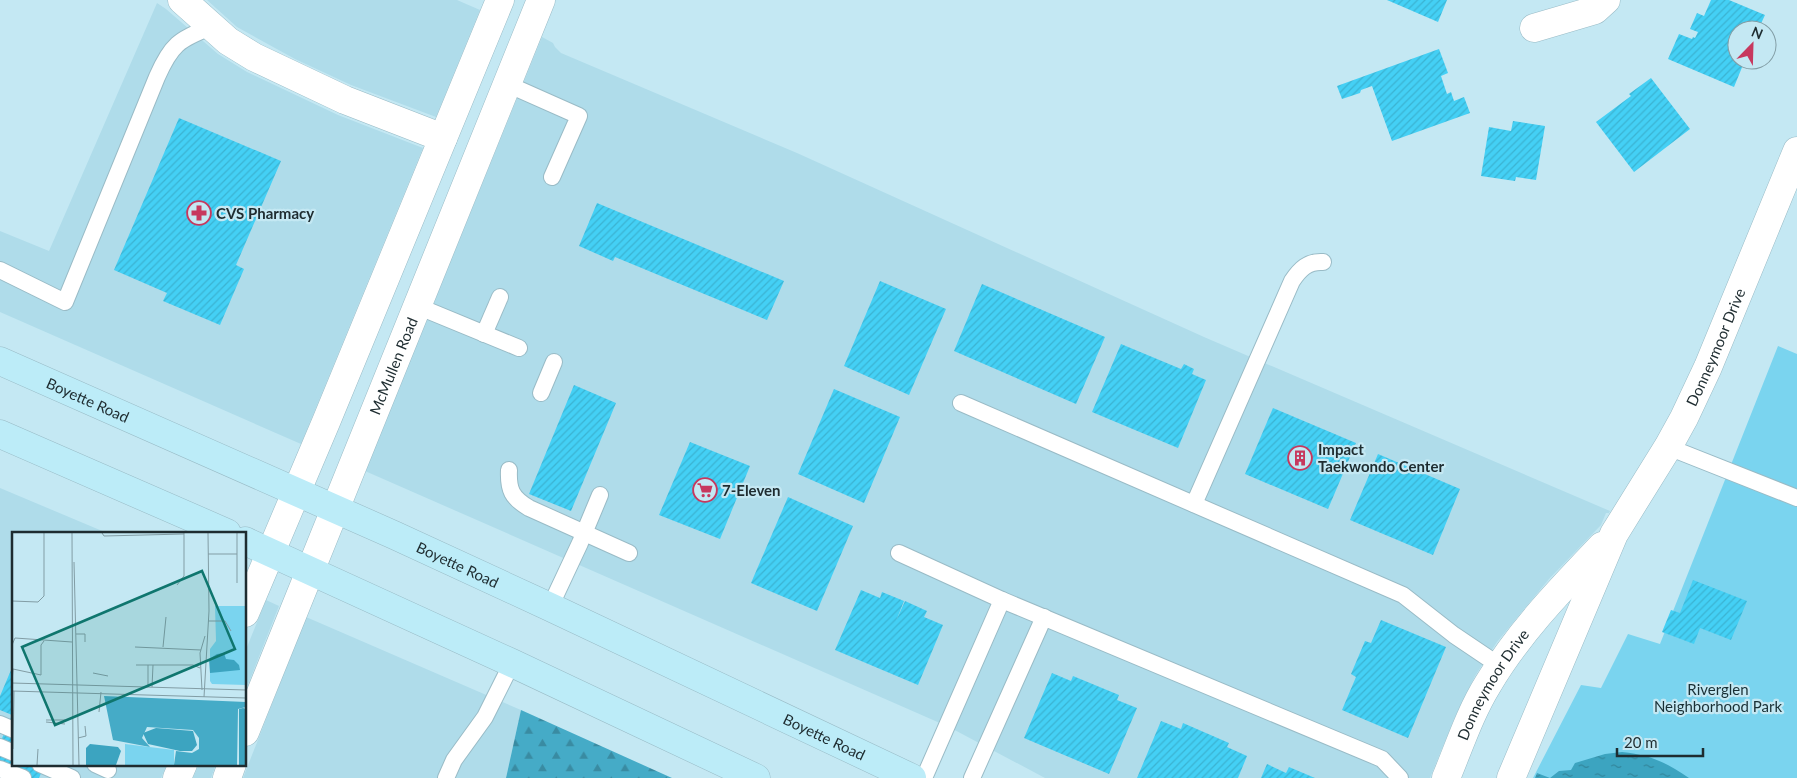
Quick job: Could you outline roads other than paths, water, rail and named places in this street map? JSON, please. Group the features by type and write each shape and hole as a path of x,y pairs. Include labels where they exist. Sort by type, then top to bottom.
{"main road":[{"name":"Boyette Road","path":"0,361 550,607 912,778"},
{"path":"0,434 225,532"},
{"path":"246,541 512,663 756,778"}],"street":[{"path":"182,0 228,41 288,75 345,100 444,138"},
{"path":"246,611 500,0"},
{"name":"McMullen Road","path":"246,729 541,0"},
{"path":"1534,28 1595,10 1606,0"},
{"name":"Donneymoor Drive","path":"1510,778 1614,534 1668,447 1708,367 1797,151"},
{"name":"Donneymoor Drive","path":"1446,778 1487,685 1509,651 1533,620 1614,534"},
{"path":"177,778 182,766"},
{"path":"227,778 231,766"}],"lane":[{"path":"0,270 65,302 170,51 194,33 212,27"},
{"path":"507,84 579,116 552,177"},
{"path":"1194,504 1292,281 1298,272 1306,266 1313,262 1323,262"},
{"path":"484,334 500,297"},
{"path":"417,306 519,348"},
{"path":"541,393 554,362"},
{"path":"961,403 1403,595 1454,635 1500,666"},
{"path":"1668,447 1797,498"},
{"path":"509,470 511,492 518,501 529,508 629,553"},
{"path":"550,607 585,533 600,495"},
{"path":"899,553 1002,600 1382,759 1400,778"},
{"path":"924,778 1002,600"},
{"path":"972,778 1044,617"},
{"path":"446,778 454,760 485,717 512,663"},
{"path":"0,724 12,729"},
{"path":"0,747 12,752"},
{"path":"45,766 72,778"},
{"path":"0,769 22,778"}],"water":[{"path":"1622,752 1657,760 1689,778 1550,778 1559,771 1571,770 1575,763 1605,754"},
{"path":"1537,773 1550,778 1535,778"}],"place":[{"name":"CVS Pharmacy","path":"199,213"},
{"name":"Impact Taekwondo Center","path":"1300,458"},
{"name":"7-Eleven","path":"705,490"}],"park label":[{"name":"Riverglen Neighborhood Park","path":"1718,698"}]}
